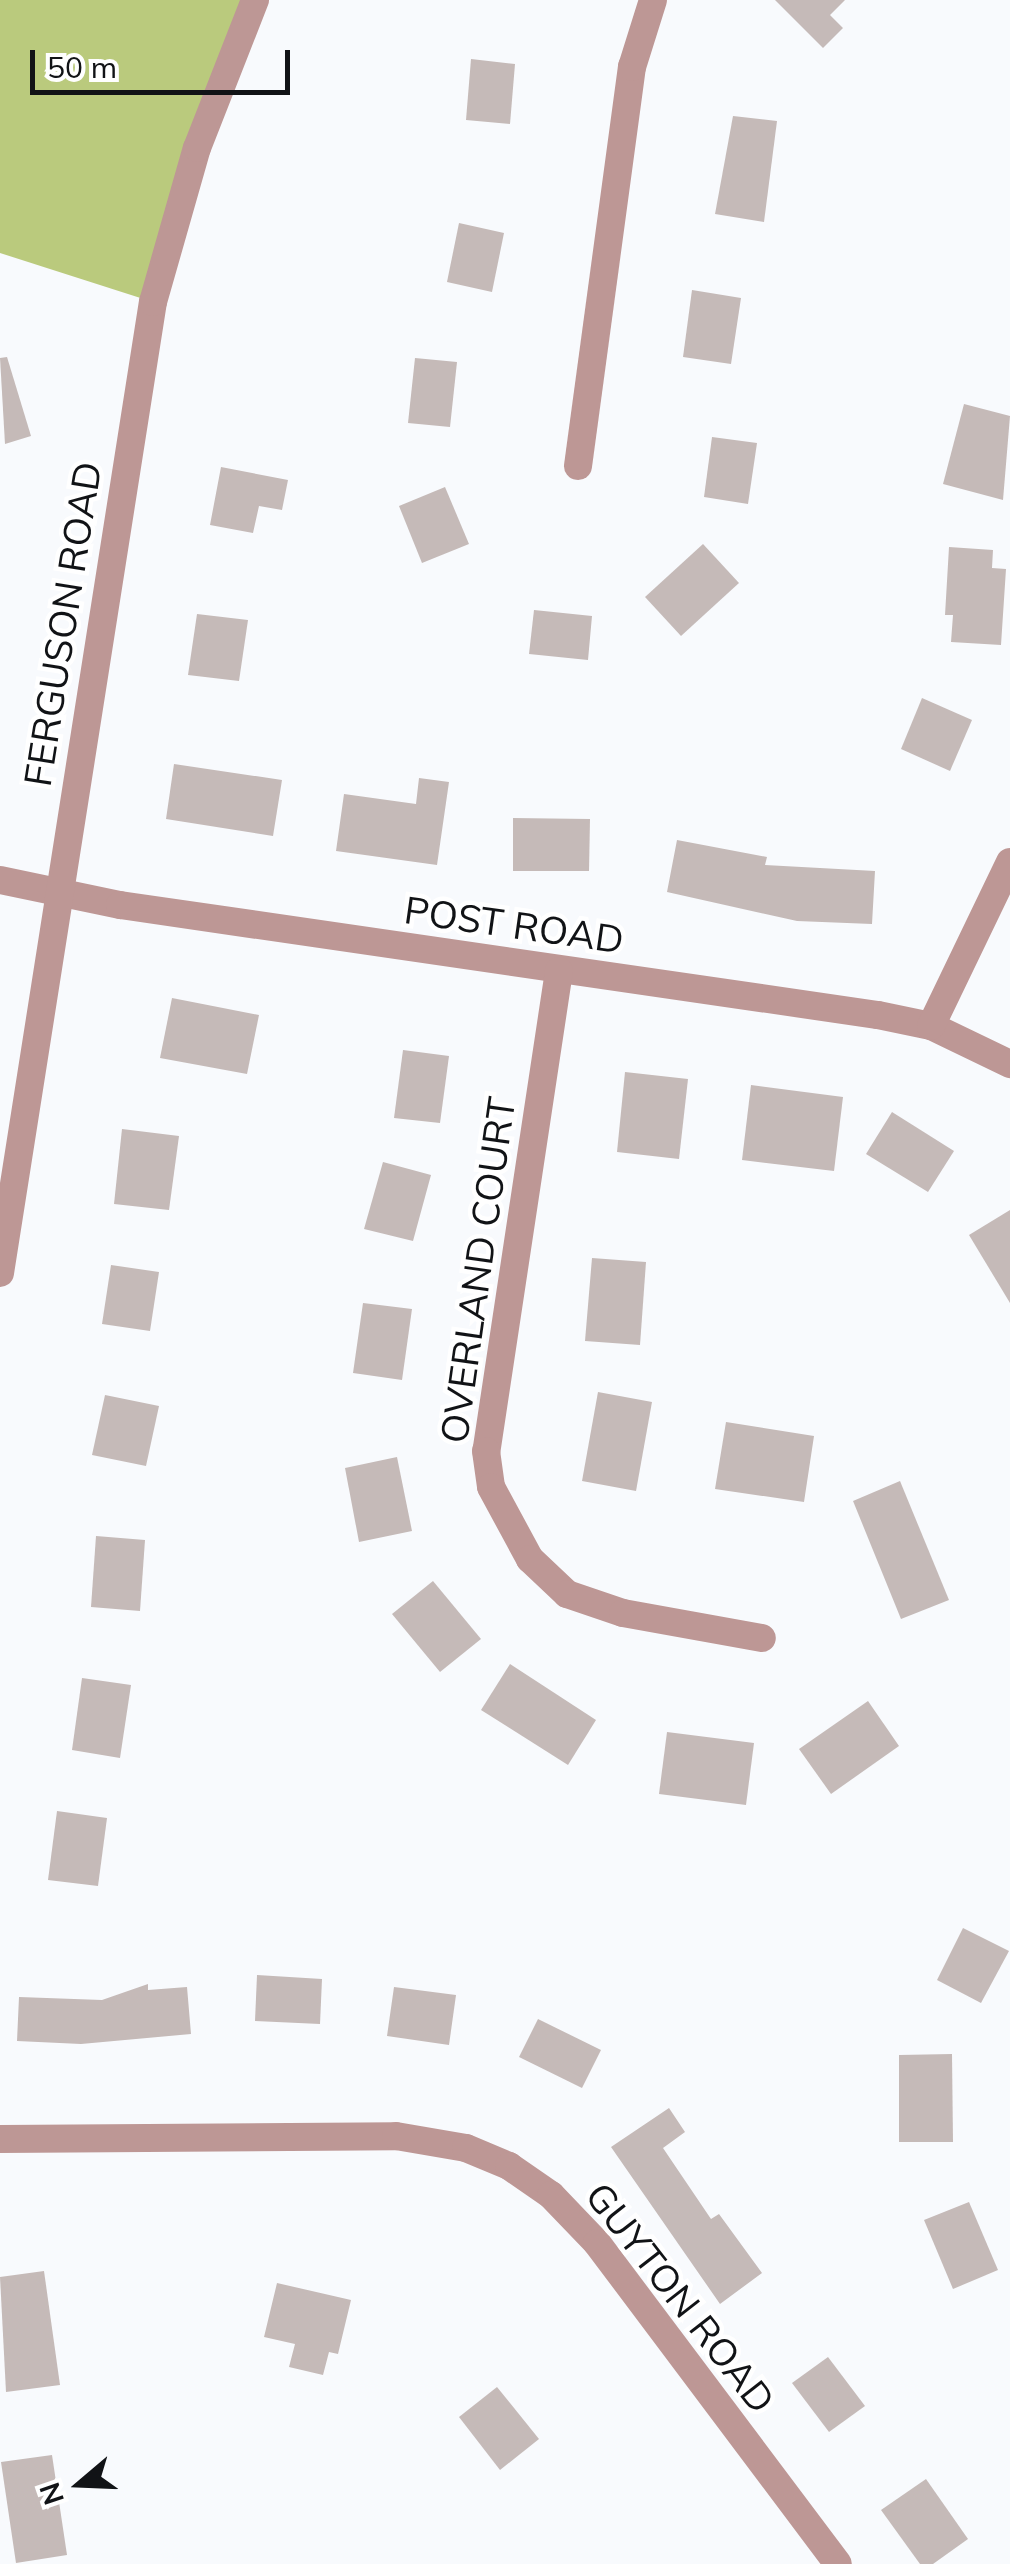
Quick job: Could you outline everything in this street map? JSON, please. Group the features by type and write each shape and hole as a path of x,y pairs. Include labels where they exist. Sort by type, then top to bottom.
{"street":[{"name":"FERGUSON ROAD","path":"0,1273 153,302 196,148 255,0"},
{"path":"578,466 632,67 653,0"},
{"path":"931,1026 1010,862"},
{"name":"POST ROAD","path":"0,880 558,971 931,1026 1010,1064"},
{"name":"OVERLAND COURT","path":"558,971 486,1451 491,1487 521,1547 567,1594 623,1613 762,1638"},
{"name":"GUYTON ROAD","path":"0,2139 396,2136 466,2148 510,2166 551,2195 597,2243 838,2564"}],"green space":[{"path":"0,0 255,0 153,302 0,253"}],"building":[{"path":"775,0 845,0 830,15 843,28 823,48"},
{"path":"471,59 515,64 510,124 466,120"},
{"path":"733,116 777,121 764,222 715,214"},
{"path":"459,223 504,233 492,292 447,282"},
{"path":"692,290 741,298 731,364 683,357"},
{"path":"7,357 31,436 5,444 0,358"},
{"path":"415,358 457,362 450,427 408,423"},
{"path":"964,404 1010,416 1003,500 943,484"},
{"path":"712,437 757,443 748,504 704,497"},
{"path":"221,467 288,480 282,510 259,506 253,533 210,525"},
{"path":"445,487 469,544 422,563 399,506"},
{"path":"703,544 739,583 681,636 645,597"},
{"path":"949,547 993,550 992,568 1006,569 1001,645 951,642 953,615 945,615"},
{"path":"534,610 592,616 588,660 529,654"},
{"path":"197,614 248,620 239,681 188,675"},
{"path":"922,698 972,720 950,771 901,749"},
{"path":"174,764 282,780 273,836 166,819"},
{"path":"419,778 449,782 437,865 336,851 344,794 416,804"},
{"path":"513,818 590,819 589,871 513,871"},
{"path":"677,840 767,857 765,865 875,871 872,924 797,921 667,892"},
{"path":"172,998 259,1015 247,1074 160,1058"},
{"path":"403,1050 449,1056 440,1123 394,1118"},
{"path":"625,1072 688,1079 679,1159 617,1152"},
{"path":"751,1085 843,1097 834,1171 742,1160"},
{"path":"892,1112 954,1151 928,1192 866,1154"},
{"path":"122,1129 179,1136 169,1210 114,1204"},
{"path":"383,1162 431,1175 413,1241 364,1229"},
{"path":"1010,1210 1010,1303 969,1235"},
{"path":"592,1258 646,1262 640,1345 585,1341"},
{"path":"111,1265 159,1272 150,1331 102,1324"},
{"path":"363,1303 412,1309 402,1380 353,1373"},
{"path":"598,1392 652,1402 636,1491 582,1481"},
{"path":"105,1395 159,1406 146,1466 92,1455"},
{"path":"726,1422 814,1436 804,1502 715,1489"},
{"path":"397,1457 412,1531 359,1542 345,1468"},
{"path":"900,1481 949,1600 901,1619 853,1501"},
{"path":"96,1536 145,1540 140,1611 91,1607"},
{"path":"433,1581 481,1639 440,1672 392,1614"},
{"path":"510,1664 596,1720 568,1765 481,1710"},
{"path":"82,1678 131,1685 120,1758 72,1750"},
{"path":"868,1701 899,1746 831,1794 799,1749"},
{"path":"667,1732 754,1743 746,1805 659,1794"},
{"path":"57,1811 107,1818 98,1886 48,1880"},
{"path":"963,1928 1009,1951 981,2003 937,1980"},
{"path":"257,1975 322,1979 320,2024 255,2021"},
{"path":"148,1984 148,1990 187,1987 191,2034 81,2044 17,2041 19,1997 102,2000"},
{"path":"394,1987 456,1995 449,2045 387,2036"},
{"path":"538,2019 601,2050 582,2088 519,2057"},
{"path":"952,2054 953,2142 899,2142 899,2055"},
{"path":"669,2108 685,2132 663,2148 711,2219 719,2214 762,2273 720,2304 611,2147"},
{"path":"969,2202 998,2270 953,2289 924,2220"},
{"path":"44,2271 60,2385 6,2392 0,2277"},
{"path":"277,2283 351,2300 338,2354 329,2352 323,2375 289,2367 295,2344 264,2337"},
{"path":"828,2357 865,2406 829,2432 792,2383"},
{"path":"497,2387 539,2439 500,2470 459,2417"},
{"path":"52,2455 67,2555 16,2563 1,2462"},
{"path":"926,2479 968,2539 933,2564 920,2564 881,2510"}]}
